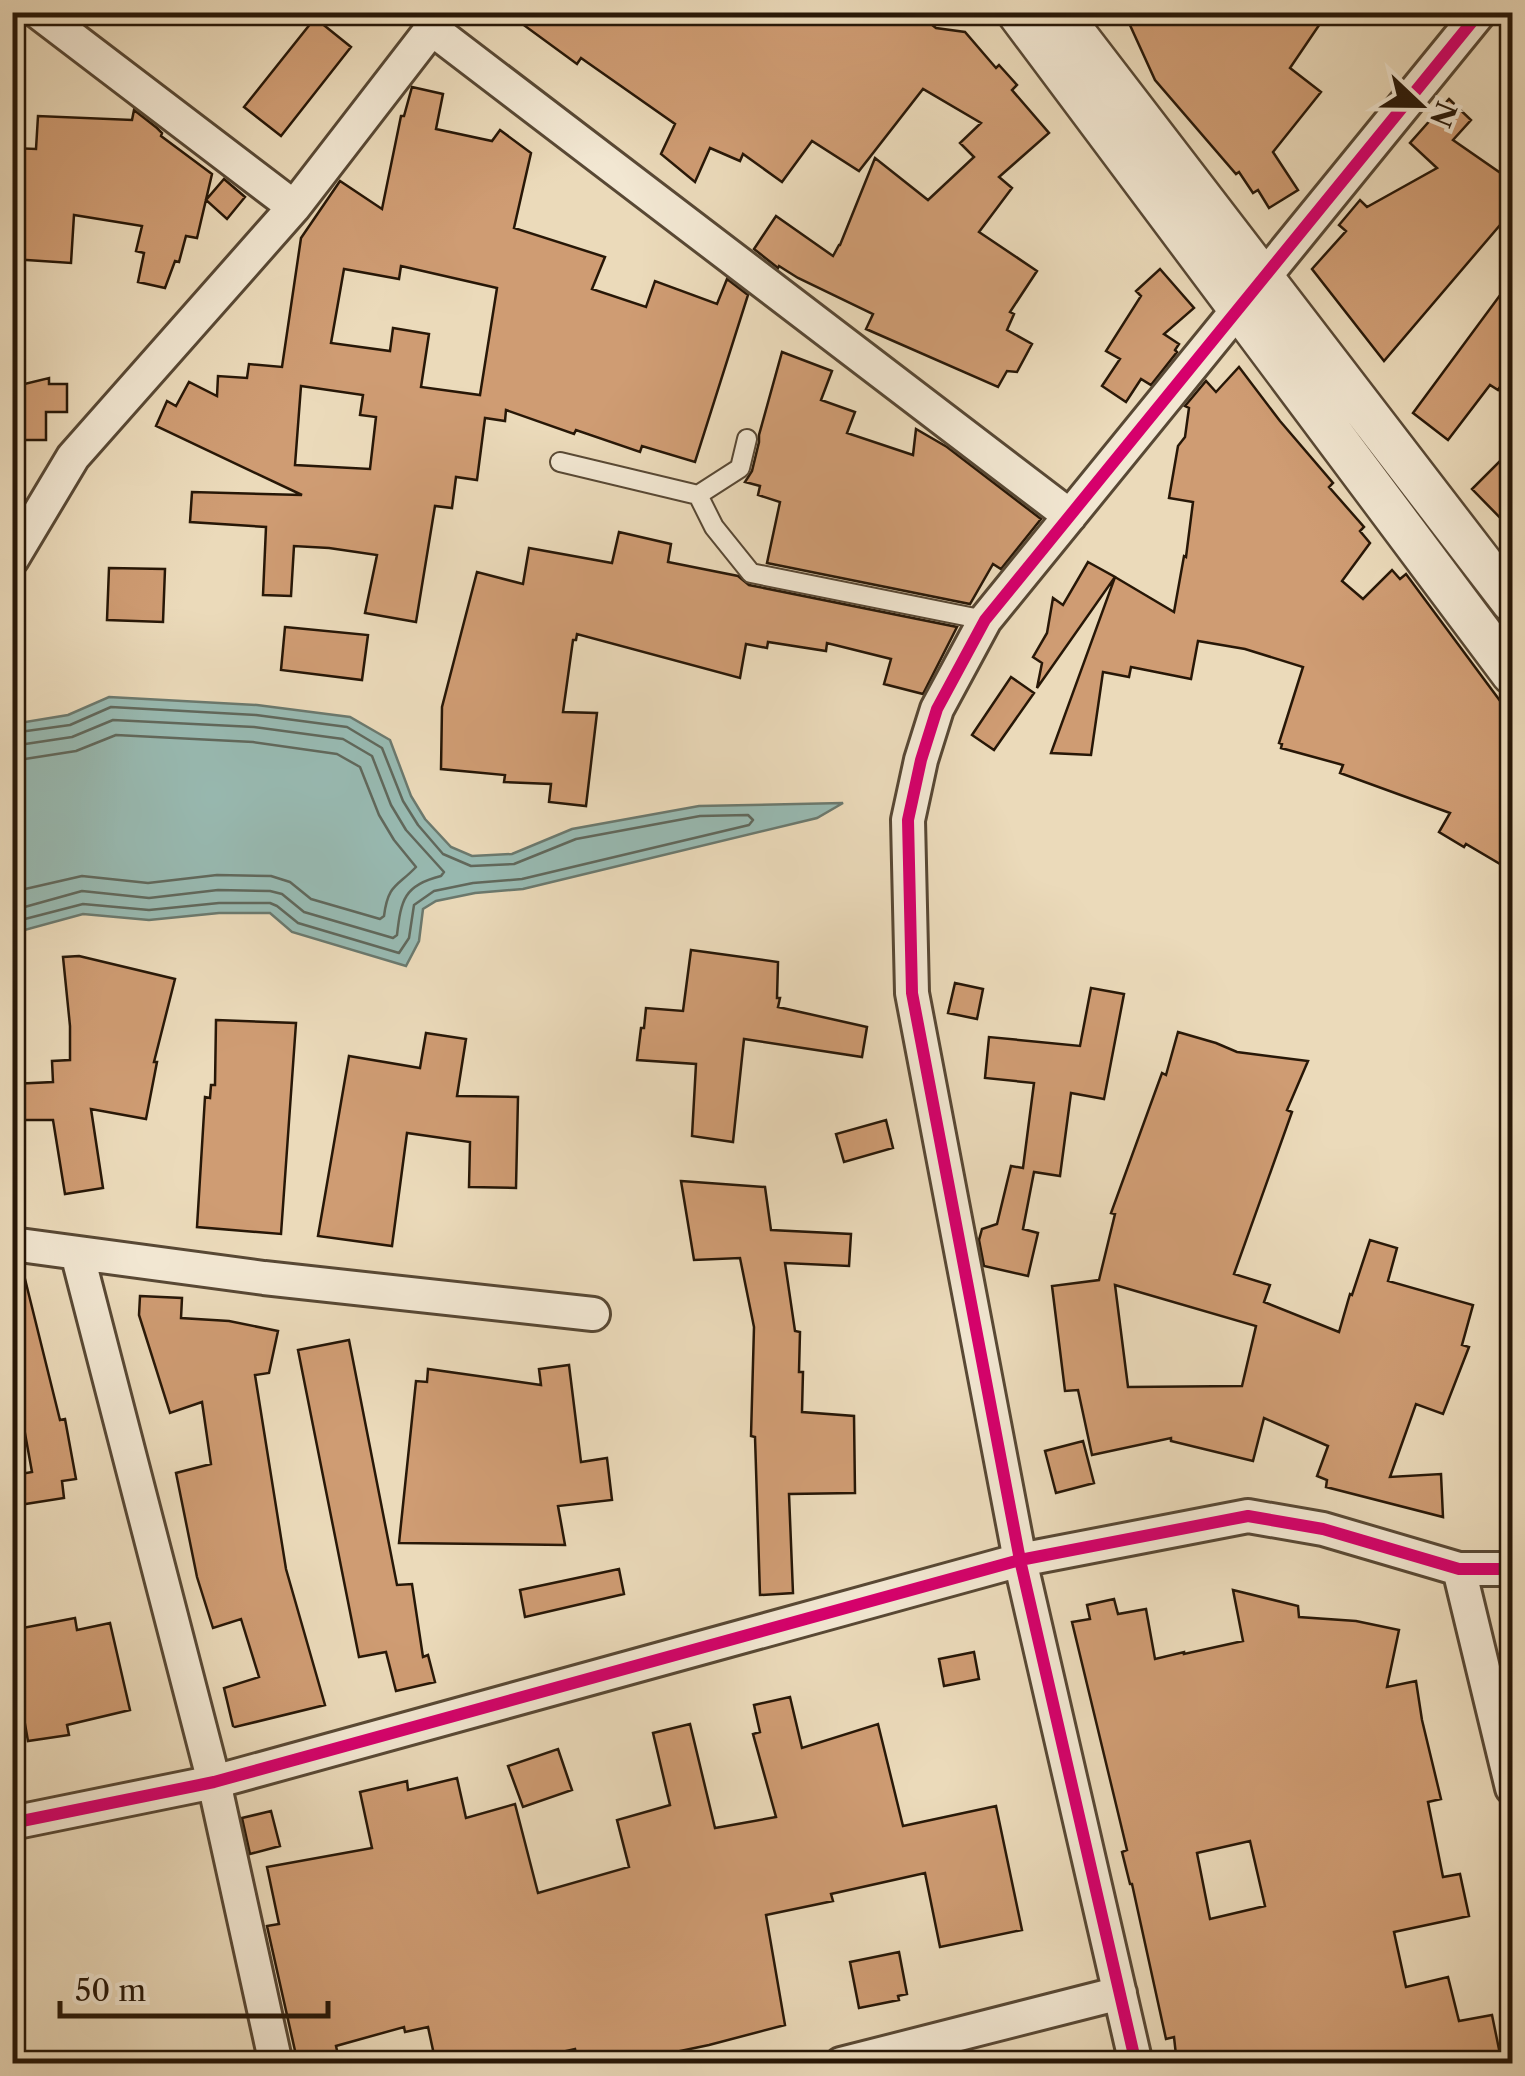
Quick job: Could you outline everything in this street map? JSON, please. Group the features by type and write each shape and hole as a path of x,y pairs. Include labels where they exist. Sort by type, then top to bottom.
{"street":[{"path":"38,12 294,207"},
{"path":"1017,12 1251,294 1508,586"},
{"path":"1059,12 1512,674"},
{"path":"1136,2064 1020,1560 912,993 908,820 920,760 936,709 985,620 1480,12"},
{"path":"12,559 73,457 294,207 438,21 1070,516"},
{"path":"12,1244 264,1278 594,1314"},
{"path":"77,1253 214,1782 276,2064"},
{"path":"12,1823 214,1782 1020,1560 1248,1516 1323,1529 1458,1568 1512,1569"},
{"path":"1458,1568 1512,1788"},
{"path":"841,2064 1120,1993"}],"lane":[{"path":"560,462 698,495 740,468 746,439"},
{"path":"698,495 714,527 750,574 985,620"}],"water":[{"path":"109,697 257,705 350,717 390,740 411,796 425,819 451,847 472,856 512,854 572,829 699,806 843,803 817,818 523,889 436,901 423,909 419,941 406,966 292,932 270,913 149,920 83,914 21,931 13,929 13,724 68,715"}],"building":[{"path":"506,12 916,12 936,28 965,32 996,68 999,65 1017,85 1012,90 1049,133 999,177 1012,188 979,232 1037,271 1010,312 1014,314 1007,330 1032,344 1017,372 1007,371 998,387 866,329 873,314 778,268 754,249 776,216 833,256 875,158 928,200 974,157 960,143 981,123 923,89 859,171 812,141 782,182 743,154 740,161 710,148 695,182 661,154 675,124 581,58 577,64"},
{"path":"1124,12 1328,12 1290,68 1321,92 1273,152 1298,190 1269,208 1258,190 1253,193 1239,172 1236,174 1155,80"},
{"path":"315,18 351,47 281,136 244,107"},
{"path":"412,87 443,94 436,129 492,141 500,130 531,153 514,228 605,257 592,289 646,307 655,281 717,304 727,279 748,295 695,462 642,446 640,452 576,430 574,434 506,410 505,421 485,418 477,480 456,477 452,508 435,506 416,622 365,613 377,555 294,546 291,596 263,595 266,527 190,522 192,492 302,495 156,426 167,401 176,406 189,382 217,396 218,376 247,378 249,364 282,367 301,238 340,181 382,209","holes":["401,266 497,288 480,395 421,387 429,334 393,328 390,351 331,343 344,269 399,279","301,386 363,395 360,415 376,417 370,469 295,465"]},
{"path":"1449,99 1471,120 1453,140 1512,181 1512,211 1384,361 1312,269 1346,231 1339,225 1360,200 1367,207 1437,168 1410,143"},
{"path":"134,110 212,174 197,238 186,236 179,262 175,261 165,288 138,282 144,253 136,251 142,226 74,215 71,263 12,259 12,148 36,149 38,116 132,120"},
{"path":"224,179 245,197 227,219 206,200"},
{"path":"1160,269 1194,308 1164,334 1179,344 1177,352 1151,385 1141,379 1126,402 1102,386 1120,359 1106,351 1141,296 1136,291"},
{"path":"1512,279 1512,369 1498,390 1490,385 1448,440 1413,413"},
{"path":"782,352 832,371 821,400 855,412 847,433 913,455 916,429 947,447 1041,519 1001,569 993,564 970,604 767,563 780,502 758,495 760,486 745,482 752,471"},
{"path":"1239,367 1364,527 1360,531 1370,543 1342,581 1363,599 1392,570 1400,579 1406,574 1512,717 1512,871 1439,832 1450,813 1340,773 1343,765 1281,748 1279,743 1303,667 1245,649 1198,641 1191,679 1131,667 1129,677 1103,672 1091,755 1051,753 1115,577 1174,612 1193,502 1169,498 1178,446 1185,437 1189,408 1185,406 1206,381 1216,392"},
{"path":"49,378 49,384 67,384 67,412 46,412 46,440 12,440 12,387"},
{"path":"1512,449 1512,530 1472,489"},
{"path":"619,532 671,544 668,562 738,576 749,585 957,627 923,694 884,684 891,659 827,643 826,651 768,642 767,648 746,644 740,678 577,634 563,712 597,713 586,806 549,802 551,784 504,782 505,775 441,769 442,707 477,572 523,584 529,548 612,563"},
{"path":"1088,562 1115,577 1037,688 1042,663 1033,657 1047,633 1053,598 1063,605"},
{"path":"109,568 165,569 163,622 107,620"},
{"path":"285,627 368,635 362,680 281,670"},
{"path":"1011,677 1034,693 994,750 972,735"},
{"path":"691,950 778,962 778,1007 867,1027 862,1057 744,1039 733,1142 692,1136 696,1064 637,1060 646,1008 683,1011"},
{"path":"79,956 175,979 154,1062 146,1119 91,1109 103,1188 65,1194 53,1120 12,1120 12,1084 53,1082 52,1061 70,1060 63,957"},
{"path":"955,983 983,989 977,1019 948,1013"},
{"path":"1091,988 1124,994 1104,1099 1071,1093 1060,1176 1034,1172 1023,1229 1038,1233 1028,1276 984,1266 979,1240 982,1229 997,1224 1011,1166 1023,1168 1034,1083 985,1078 989,1037 1080,1046"},
{"path":"216,1020 296,1023 281,1234 197,1227 205,1097 210,1098 211,1085 215,1085"},
{"path":"1178,1032 1237,1052 1308,1061 1287,1110 1292,1112 1234,1274 1270,1285 1264,1302 1339,1332 1370,1240 1397,1248 1388,1281 1473,1305 1462,1345 1469,1347 1443,1414 1416,1404 1390,1477 1441,1474 1443,1517 1326,1487 1327,1480 1317,1476 1328,1446 1264,1418 1253,1461 1171,1438 1092,1455 1078,1390 1065,1391 1052,1286 1099,1280 1115,1214 1111,1213 1162,1073 1166,1075","holes":["1115,1285 1256,1326 1242,1386 1128,1387"]},
{"path":"426,1033 466,1039 457,1096 518,1097 516,1188 469,1187 470,1142 407,1133 392,1246 318,1236 349,1056 420,1068"},
{"path":"886,1120 893,1148 844,1162 836,1134"},
{"path":"681,1181 765,1187 771,1230 851,1234 849,1266 785,1263 795,1331 800,1332 802,1412 854,1416 855,1493 789,1494 793,1593 760,1595 755,1437 751,1436 754,1327 740,1258 694,1260"},
{"path":"23,1271 60,1420 65,1419 76,1479 62,1481 64,1498 19,1505 15,1475 32,1472 20,1406 12,1407 12,1272"},
{"path":"140,1296 182,1298 181,1318 229,1321 278,1331 269,1373 255,1375 286,1569 325,1705 233,1726 224,1688 259,1677 241,1619 213,1628 197,1577 176,1473 211,1464 202,1402 170,1413 139,1315"},
{"path":"349,1340 397,1585 412,1584 423,1657 428,1655 435,1682 396,1691 386,1652 359,1657 298,1350"},
{"path":"569,1365 581,1462 607,1458 612,1500 558,1506 565,1545 399,1543 416,1381 427,1382 428,1369 541,1385 539,1369"},
{"path":"1083,1441 1094,1483 1056,1493 1045,1451"},
{"path":"619,1569 624,1594 525,1617 520,1590"},
{"path":"1233,1590 1298,1606 1299,1617 1356,1621 1399,1630 1387,1687 1416,1681 1441,1799 1428,1802 1443,1877 1460,1874 1469,1916 1394,1932 1406,1987 1448,1977 1459,2021 1492,2015 1501,2059 1481,2064 1177,2064 1174,2037 1166,2039 1122,1852 1127,1850 1072,1622 1090,1619 1087,1605 1114,1599 1118,1614 1146,1609 1155,1659 1243,1641","holes":["1250,1841 1265,1906 1210,1919 1197,1853"]},
{"path":"75,1618 77,1630 110,1623 130,1710 67,1725 69,1735 28,1741 23,1713 12,1715 12,1630"},
{"path":"974,1652 979,1679 944,1686 939,1659"},
{"path":"790,1697 802,1748 878,1724 903,1826 996,1806 1022,1930 940,1947 925,1873 831,1894 833,1901 766,1915 785,2025 618,2064 578,2064 575,2049 509,2064 436,2064 428,2027 405,2032 404,2027 336,2046 340,2064 298,2064 267,1926 279,1924 267,1867 372,1848 360,1792 407,1781 408,1790 457,1778 466,1818 515,1804 538,1893 629,1867 617,1820 670,1805 653,1733 690,1724 715,1828 776,1817 753,1734 760,1732 754,1705"},
{"path":"558,1749 572,1790 523,1807 508,1766"},
{"path":"271,1811 280,1846 250,1854 242,1818"},
{"path":"899,1952 907,1994 898,1996 899,2000 859,2008 850,1962"}],"cycle path":[{"path":"1136,2064 1020,1560 912,993 908,820 937,709 985,620 1480,12"},
{"path":"12,1823 214,1782 1020,1560 1248,1516 1323,1529 1459,1569 1512,1569"}]}
